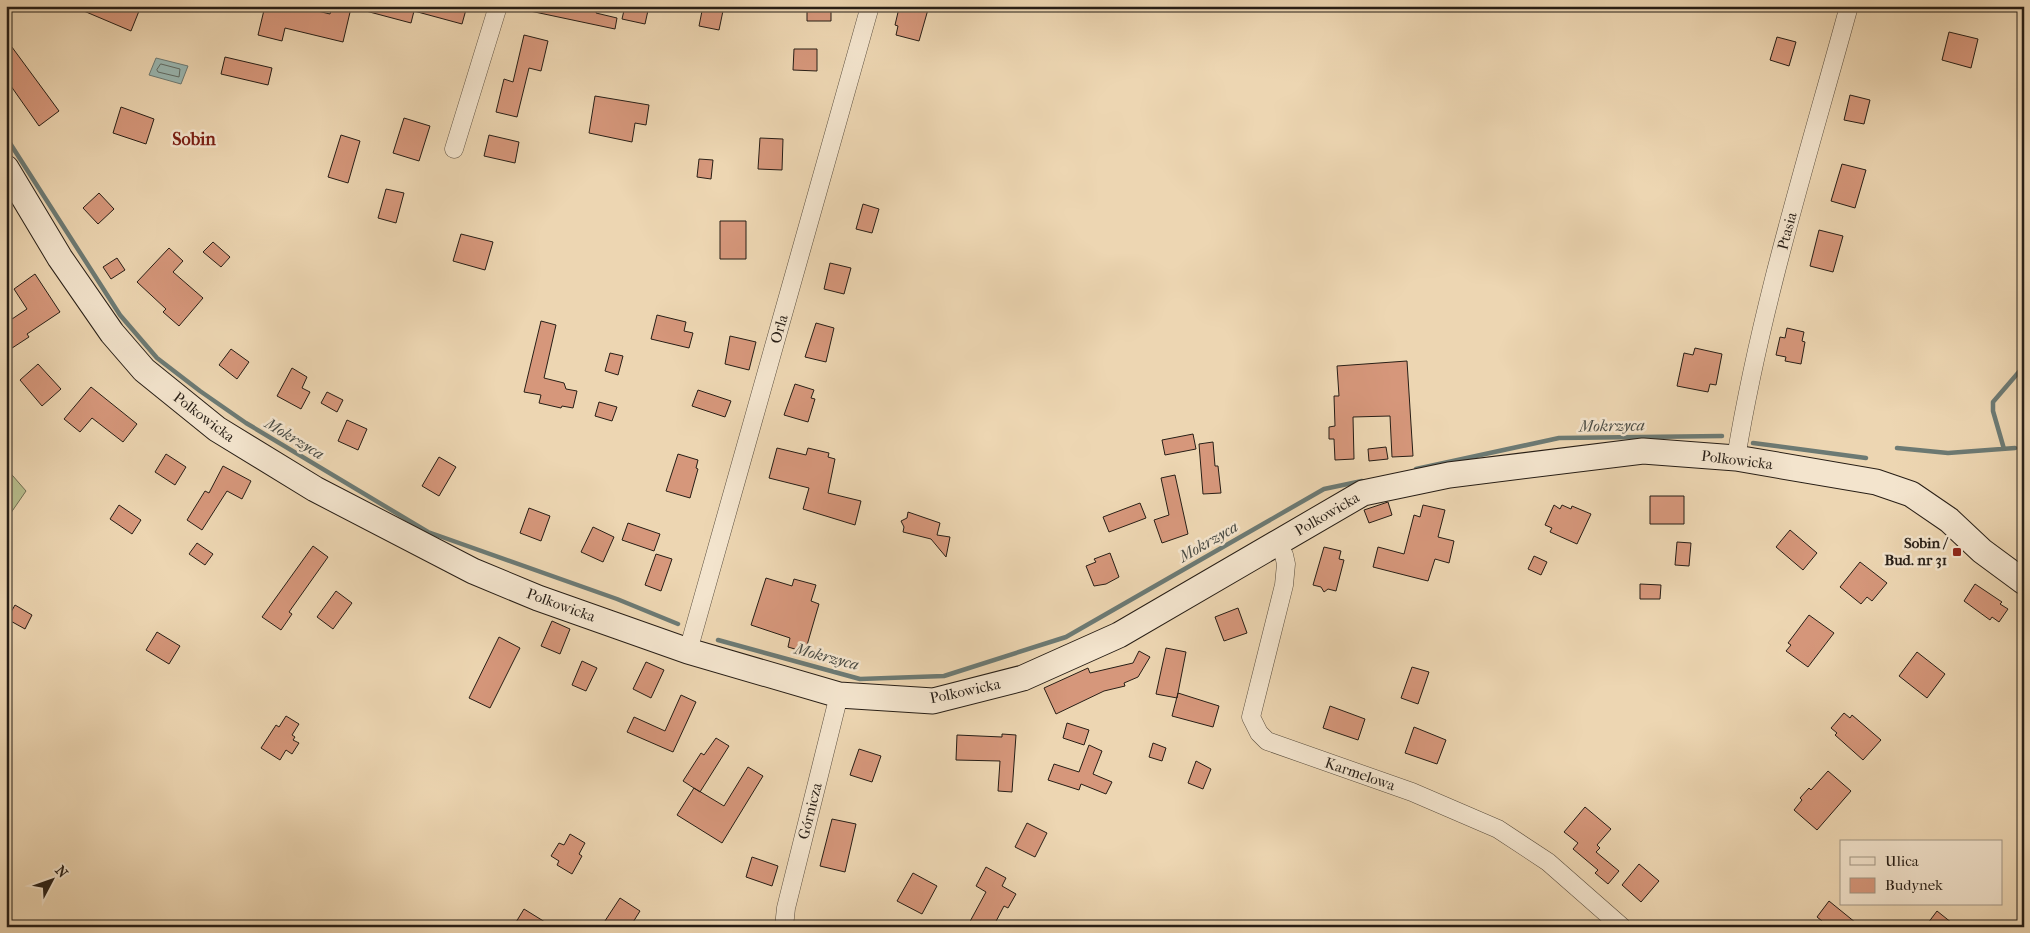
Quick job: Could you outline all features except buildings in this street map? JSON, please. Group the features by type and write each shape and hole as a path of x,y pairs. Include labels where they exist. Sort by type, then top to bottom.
{"street":[{"path":"454,150 498,6"},
{"name":"Orla","path":"688,651 870,6"},
{"name":"Ptasia","path":"1736,458 1750,376 1788,228 1849,6"},
{"name":"Polkowicka","path":"6,168 60,258 112,333 144,370 218,429 315,489 473,571 538,598 688,651 839,695 933,701 1023,678 1119,635 1363,493 1449,475 1642,451 1736,458 1876,482 1911,494 1949,520 1982,551 2024,582"},
{"name":"Karmelowa","path":"1276,543 1284,555 1286,564 1284,585 1270,647 1251,717 1259,734 1267,740 1412,792 1498,829 1548,862 1622,927"},
{"name":"Górnicza","path":"784,927 786,908 839,695"}],"green space":[{"path":"6,468 26,491 6,520"}],"water":[{"path":"156,58 188,66 181,84 149,75"}],"waterway":[{"name":"Mokrzyca","path":"6,137 120,315 157,358 200,391 246,423 428,532 617,599 678,624"},
{"path":"2004,449 1993,411 1993,402 2024,366"},
{"name":"Mokrzyca","path":"1416,469 1559,438 1722,436"},
{"name":"Mokrzyca","path":"1753,443 1866,458"},
{"name":"Mokrzyca","path":"1897,448 1948,453 2015,448"},
{"name":"Mokrzyca","path":"718,640 860,679 944,676 1066,637 1324,489 1362,481"}],"place":[{"name":"Sobin / Bud. nr 31","path":"1957,552"}],"district":[{"name":"Sobin","path":"194,139"}]}
